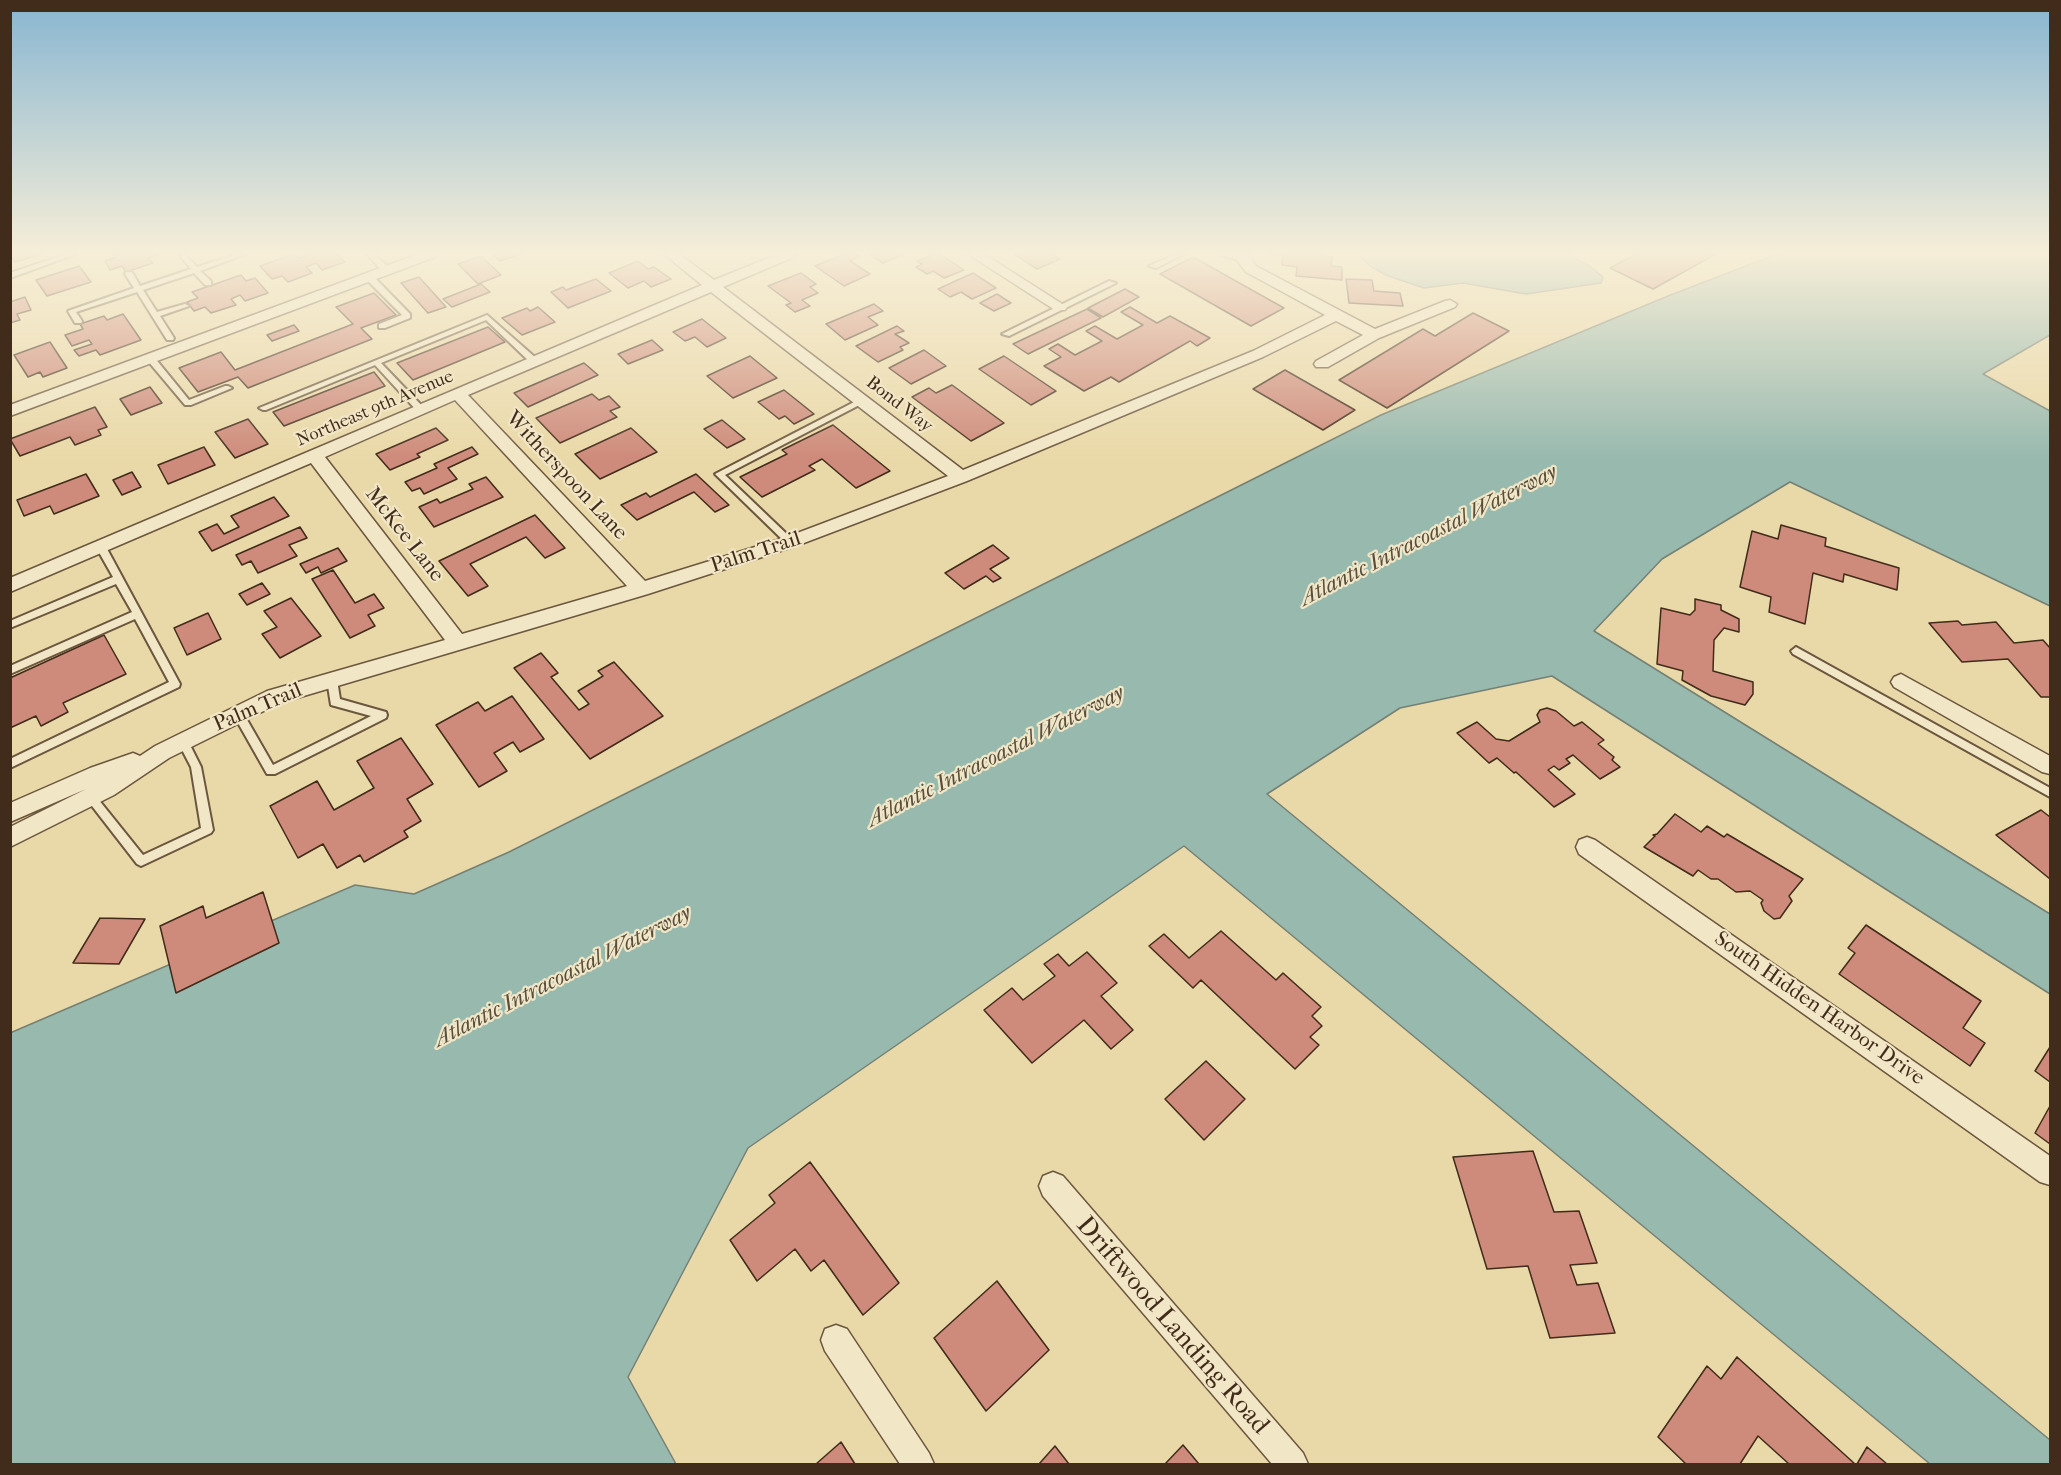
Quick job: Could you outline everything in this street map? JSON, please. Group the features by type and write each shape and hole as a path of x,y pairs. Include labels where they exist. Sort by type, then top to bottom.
{"street":[{"path":"10,411 247,323"},
{"name":"Northeast 9th Avenue","path":"10,586 623,323"},
{"name":"Bond Way","path":"761,323 961,477"},
{"name":"Palm Trail","path":"10,813 98,774 162,752 274,697 790,543 961,477 1258,354 1320,323"},
{"path":"1351,323 1374,335"},
{"path":"1322,364 1374,335 1404,323"},
{"name":"Witherspoon Lane","path":"458,394 641,589"},
{"name":"McKee Lane","path":"315,456 458,643"},
{"path":"1901,682 2050,766"},
{"name":"Palm Trail","path":"10,838 90,797 162,752"},
{"name":"South Hidden Harbor Drive","path":"1587,847 2050,1172"},
{"name":"Driftwood Landing Road","path":"1053,1186 1292,1464"},
{"path":"836,1340 918,1464"}],"lane":[{"path":"161,323 170,338"},
{"path":"382,326 389,323"},
{"path":"263,408 473,323"},
{"path":"493,323 534,361"},
{"path":"1006,334 1028,323"},
{"path":"151,359 188,403 228,388"},
{"path":"376,362 421,410"},
{"path":"790,543 719,474 862,401"},
{"path":"10,764 175,684 101,547"},
{"path":"10,625 118,579"},
{"path":"10,670 137,614"},
{"path":"1796,651 2050,793"},
{"path":"238,714 271,771 382,715 335,702 332,680"},
{"path":"90,797 141,861 207,830 195,767 183,742"}],"water":[{"name":"Atlantic Intracoastal Waterway","path":"1603,323 2050,323 2050,335 1983,374 2050,411 2050,606 1790,482 1662,559 1594,631 2050,914 2050,994 1552,676 1400,708 1267,794 2050,1440 2050,1464 1930,1464 1184,846 748,1148 628,1377 676,1464 11,1464 10,1033 355,885 414,894 509,852 1381,415"}],"building":[{"path":"129,323 141,340 100,355 96,350 79,356 74,350 92,344 89,340 72,346 65,335 83,329 80,324"},
{"path":"375,323 361,328 372,339 248,388 238,377 198,392 179,368 221,352 235,370 353,324"},
{"path":"508,323 553,323 522,335"},
{"path":"693,323 707,323 726,338 707,347 695,337 685,341 673,332"},
{"path":"875,323 878,325 845,340 826,324"},
{"path":"1058,323 1091,323 1028,354 1013,344"},
{"path":"1139,323 1182,323 1210,338 1197,346 1190,341 1119,382 1111,377 1084,391 1044,366 1061,357 1049,349 1058,344 1075,355 1102,341 1086,331 1095,326 1117,339 1143,325"},
{"path":"1457,323 1493,323 1509,331 1387,408 1339,380 1423,329 1435,336"},
{"path":"294,325 299,331 272,341 267,335"},
{"path":"897,326 904,331 895,334 909,343 900,347 903,350 878,362 856,346"},
{"path":"488,327 505,342 413,380 397,363"},
{"path":"652,340 663,350 628,364 618,354"},
{"path":"50,342 67,368 43,377 40,372 28,377 14,355"},
{"path":"924,350 946,366 911,384 889,368"},
{"path":"750,356 777,378 733,398 707,376"},
{"path":"1004,356 1056,391 1031,405 979,369"},
{"path":"584,363 598,375 528,407 514,393"},
{"path":"1285,370 1355,410 1323,430 1253,389"},
{"path":"374,372 385,386 284,426 273,412"},
{"path":"952,385 1004,423 971,441 912,397 929,388 936,393"},
{"path":"150,387 162,403 131,415 120,399"},
{"path":"784,390 814,414 794,424 785,416 779,419 758,402"},
{"path":"592,394 599,400 609,396 620,407 610,411 617,417 560,443 536,418"},
{"path":"95,407 107,427 98,430 101,435 75,445 70,437 20,456 10,439"},
{"path":"248,419 268,444 235,458 215,432"},
{"path":"722,420 745,439 727,448 704,429"},
{"path":"833,425 890,471 856,488 822,459 809,466 815,470 762,497 740,477 787,454 782,450"},
{"path":"436,428 448,440 417,454 420,457 390,470 376,454"},
{"path":"631,428 657,452 600,479 575,454"},
{"path":"204,447 215,465 168,484 158,465"},
{"path":"472,447 478,454 448,468 457,479 424,494 420,488 412,491 405,482 437,468 434,464"},
{"path":"132,472 141,487 122,495 113,480"},
{"path":"86,474 99,496 54,514 50,506 24,516 17,500"},
{"path":"696,474 729,505 715,512 694,492 637,520 621,505 646,493 650,497"},
{"path":"486,477 503,497 434,527 419,507 437,499 440,503 473,489 469,484"},
{"path":"274,497 289,516 212,551 199,532 217,524 224,534 239,527 231,516"},
{"path":"535,515 565,548 545,558 526,537 470,564 488,586 468,596 439,561"},
{"path":"1781,525 1826,538 1825,546 1899,568 1897,590 1844,574 1843,582 1813,573 1805,624 1769,612 1771,597 1740,587 1752,531 1778,539"},
{"path":"300,527 307,538 289,545 297,556 258,573 251,561 242,565 236,555"},
{"path":"993,545 1009,558 990,569 1001,578 993,582 986,576 964,589 945,573"},
{"path":"338,548 347,561 321,573 318,567 306,573 300,564"},
{"path":"333,570 355,603 374,594 384,608 368,615 375,626 350,638 312,579"},
{"path":"262,583 270,594 247,605 239,594"},
{"path":"291,598 321,636 280,658 262,634 277,627 264,611"},
{"path":"1695,599 1721,605 1721,610 1739,619 1739,632 1724,628 1714,640 1713,671 1753,682 1753,694 1745,705 1711,696 1682,680 1683,671 1657,664 1661,608 1690,615 1695,610"},
{"path":"208,613 221,639 187,655 174,628"},
{"path":"1958,621 1962,625 1996,622 2014,643 2043,640 2050,648 2050,697 2041,697 2008,659 1962,662 1929,623"},
{"path":"104,635 126,674 63,703 68,712 41,726 36,716 10,728 10,678"},
{"path":"541,653 558,673 551,677 579,710 589,704 578,691 603,676 598,671 614,662 663,716 590,759 514,668"},
{"path":"512,696 544,739 520,752 513,742 494,753 507,771 479,787 436,725 478,702 485,711"},
{"path":"1547,708 1556,711 1574,726 1582,722 1604,740 1598,744 1614,757 1612,760 1620,767 1600,779 1573,755 1566,759 1570,763 1559,770 1554,766 1548,770 1575,794 1554,807 1516,772 1514,773 1497,758 1489,763 1457,733 1477,722 1496,739 1509,741 1540,722 1537,715 1540,710"},
{"path":"401,738 433,784 407,799 421,821 404,831 408,837 364,862 360,855 337,868 323,844 298,858 270,806 317,781 334,810 374,788 357,761"},
{"path":"2041,810 2050,817 2050,879 1996,835"},
{"path":"1675,814 1701,832 1707,826 1724,837 1727,834 1803,879 1789,896 1792,901 1780,918 1774,919 1764,911 1761,903 1763,900 1750,891 1736,892 1718,879 1711,879 1698,870 1693,876 1644,847"},
{"path":"263,892 279,943 176,993 160,926 203,906 206,918"},
{"path":"100,918 145,919 119,964 73,963"},
{"path":"1866,925 1981,1001 1963,1028 1985,1043 1970,1066 1839,974 1855,953 1848,948"},
{"path":"1221,931 1276,980 1283,973 1321,1007 1312,1016 1322,1026 1310,1037 1319,1045 1295,1069 1201,980 1193,988 1149,946 1164,934 1189,958"},
{"path":"1087,952 1117,983 1101,996 1133,1030 1111,1049 1084,1020 1032,1063 984,1010 1012,988 1023,1000 1055,976 1044,964 1058,954 1069,966"},
{"path":"2050,1047 2050,1082 2035,1071"},
{"path":"1206,1061 1245,1099 1204,1140 1165,1099"},
{"path":"2050,1106 2050,1144 2035,1133"},
{"path":"1533,1151 1554,1212 1579,1211 1597,1263 1570,1265 1577,1285 1598,1283 1615,1333 1550,1338 1528,1266 1487,1269 1453,1157"},
{"path":"810,1162 899,1283 863,1315 824,1260 811,1271 795,1249 757,1281 730,1240 775,1203 769,1195"},
{"path":"997,1281 1049,1350 986,1411 934,1338"},
{"path":"1737,1357 1855,1464 1789,1464 1758,1436 1740,1464 1686,1464 1658,1437 1707,1366 1721,1379"},
{"path":"841,1442 855,1464 816,1464"},
{"path":"1183,1445 1199,1464 1165,1464"},
{"path":"1055,1446 1069,1464 1039,1464"},
{"path":"1867,1447 1887,1464 1857,1464"}]}
